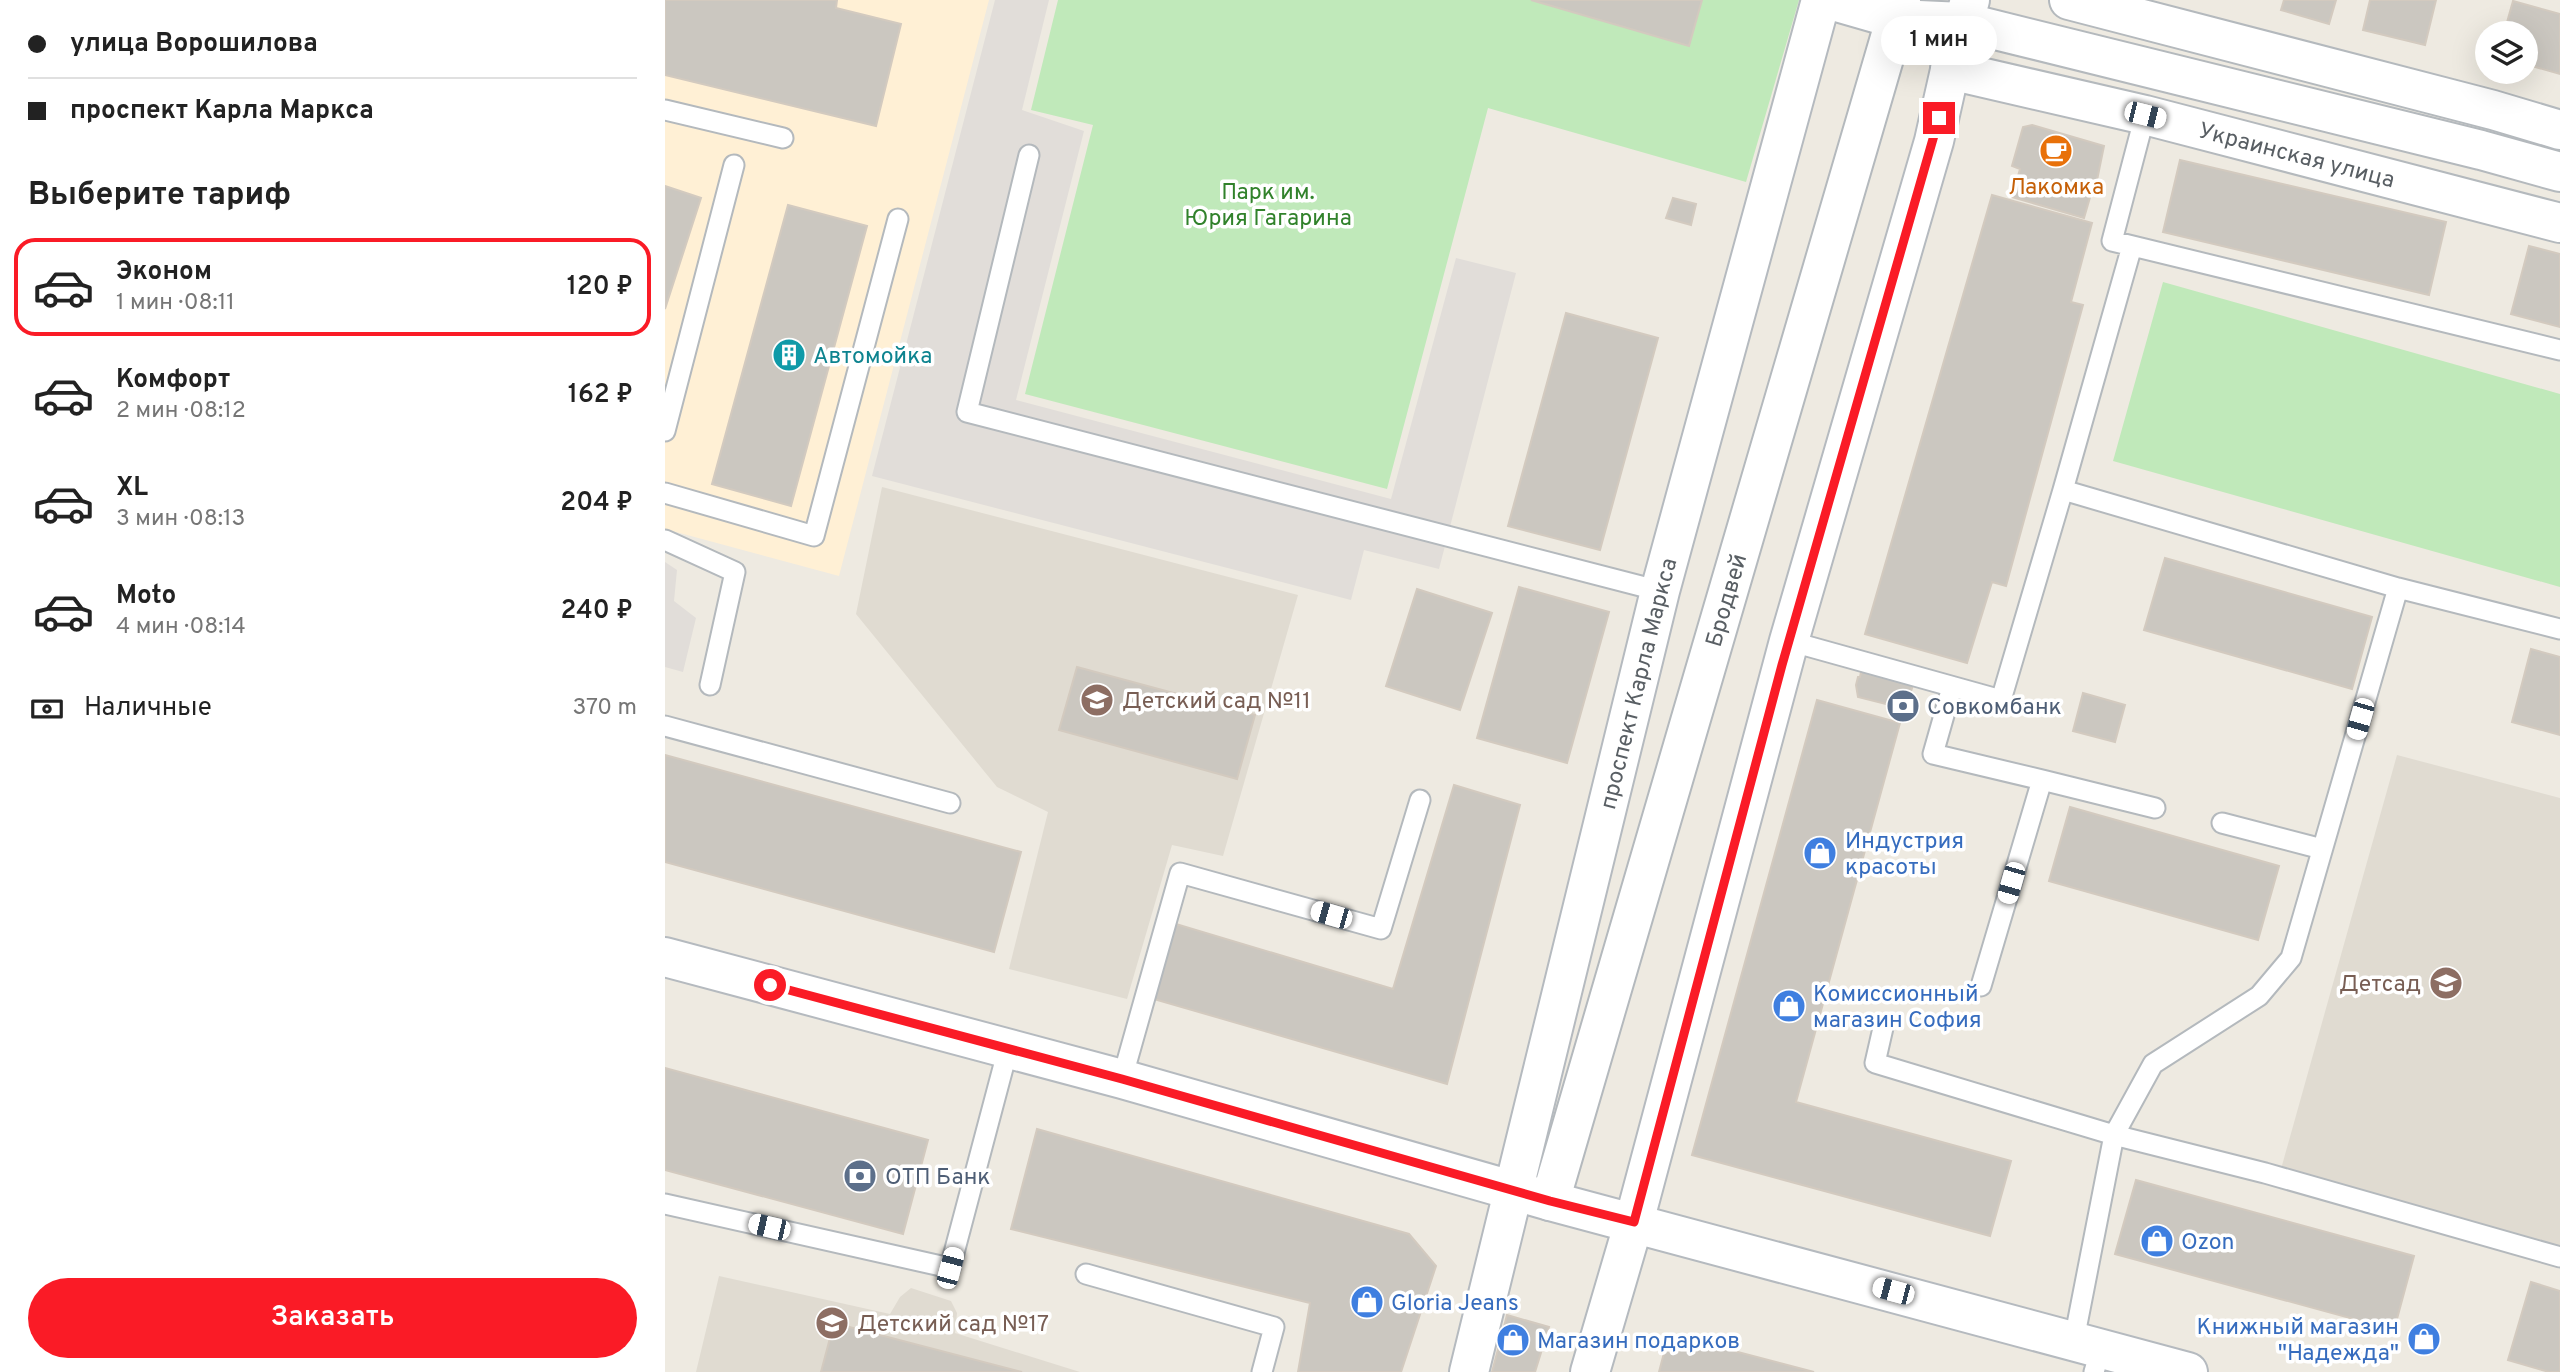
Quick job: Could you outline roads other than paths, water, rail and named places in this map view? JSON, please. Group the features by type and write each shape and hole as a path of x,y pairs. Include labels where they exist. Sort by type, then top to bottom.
{"street":[{"name":"проспект Карла Маркса","path":"1469,1372 1660,591 1821,0"},
{"path":"1830,0 1899,10 1966,11 2560,172"},
{"path":"2069,0 2493,110 2560,130"},
{"name":"Бродвей","path":"1550,1201 1899,10"},
{"path":"1590,1372 1634,1222 1789,641 1934,141 1966,11"},
{"name":"Украинская улица","path":"1950,70 2145,115 2560,223"},
{"path":"2469,198 2493,110"},
{"path":"665,957 1122,1079 2090,1353 2188,1372"}],"lane":[{"path":"665,110 783,138"},
{"path":"2145,115 2112,241 2560,350"},
{"path":"1029,155 967,412 1660,591"},
{"path":"665,431 734,165"},
{"path":"665,493 814,536 898,219"},
{"path":"1789,641 2001,700 2132,246"},
{"path":"2063,490 2398,588 2560,629"},
{"path":"665,540 735,572 710,685"},
{"path":"2090,1353 2114,1135 2153,1064 2259,996 2291,958 2398,588"},
{"path":"1952,687 1933,754 2155,808"},
{"path":"665,726 950,803"},
{"path":"1981,986 2042,780"},
{"path":"1122,1079 1180,873 1381,929 1420,800"},
{"path":"2222,824 2322,849"},
{"path":"1883,1028 1875,1063 2114,1135 2265,1173 2560,1257"},
{"path":"665,1204 950,1268 1007,1049"},
{"path":"1086,1274 1274,1327 1262,1372"}],"place":[{"name":"Лакомка","path":"2056,151"},
{"name":"Автомойка","path":"789,355"},
{"name":"Детский сад №11","path":"1097,700"},
{"name":"Совкомбанк","path":"1903,706"},
{"name":"Индустрия красоты","path":"1820,853"},
{"name":"Детсад","path":"2446,983"},
{"name":"Комиссионный магазин София","path":"1789,1006"},
{"name":"ОТП Банк","path":"860,1176"},
{"name":"Ozon","path":"2157,1241"},
{"name":"Gloria Jeans","path":"1367,1302"},
{"name":"Детский сад №17","path":"832,1323"},
{"name":"Книжный магазин \"Надежда\"","path":"2424,1339"},
{"name":"Магазин подарков","path":"1513,1340"}],"park label":[{"name":"Парк им. Юрия Гагарина","path":"1268,204"}]}
